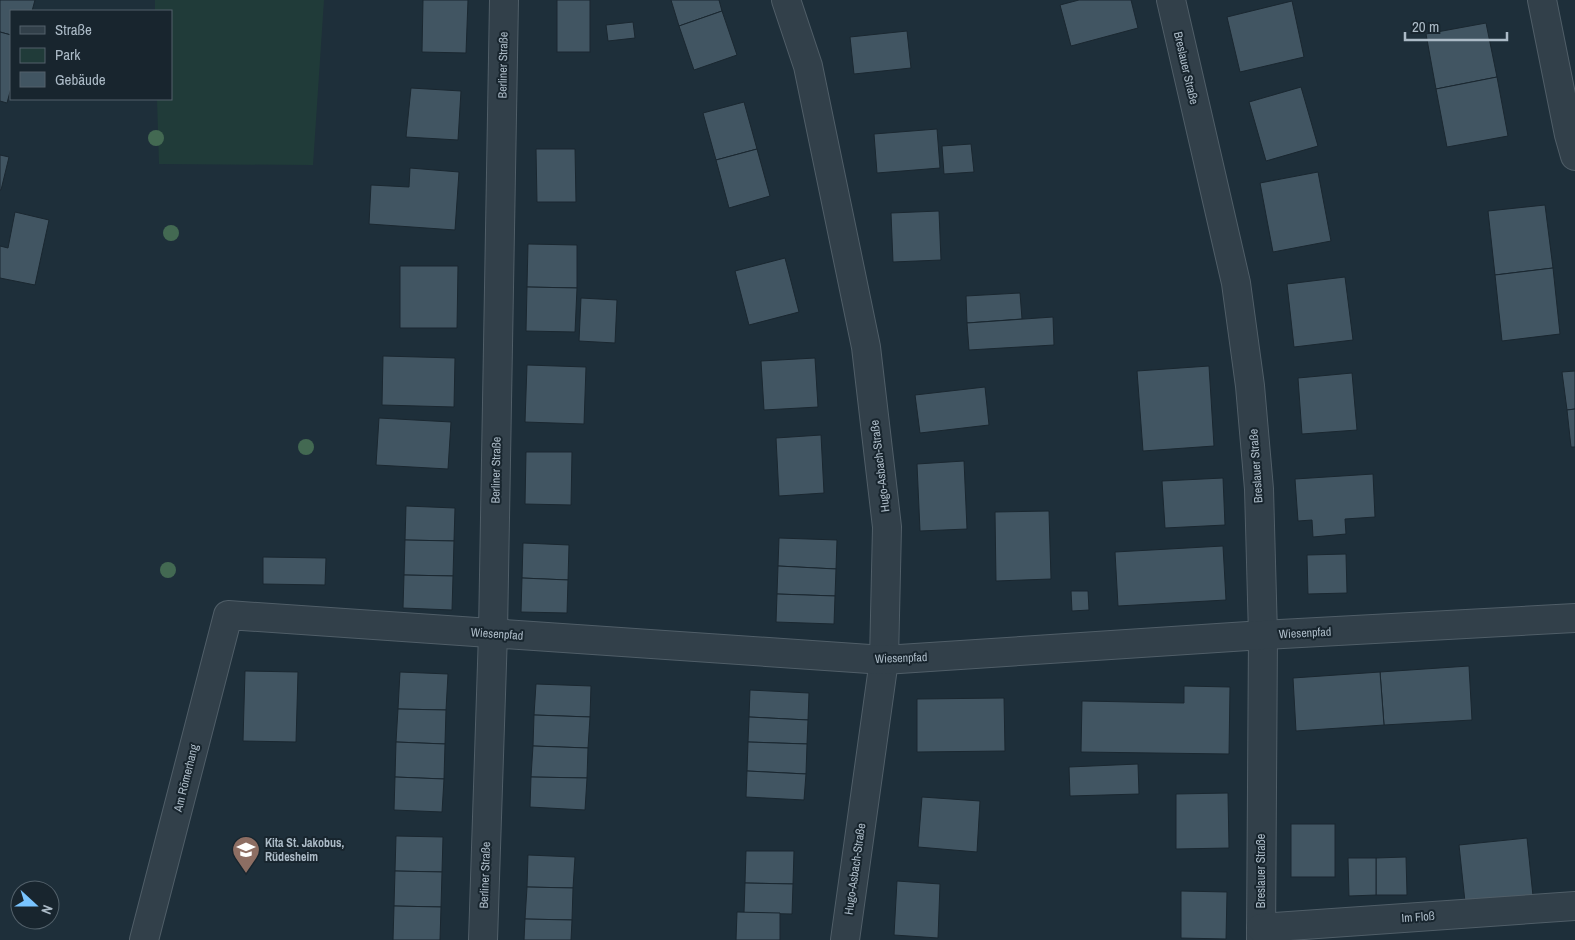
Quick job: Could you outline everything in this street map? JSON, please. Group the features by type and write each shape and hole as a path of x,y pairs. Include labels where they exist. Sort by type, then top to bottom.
{"street":[{"name":"Berliner Straße","path":"483,940 493,633 504,0"},
{"name":"Hugo-Asbach-Straße","path":"786,0 808,66 866,347 887,527 884,660 845,940"},
{"name":"Breslauer Straße","path":"1170,0 1236,282 1250,386 1259,489 1263,635 1261,934"},
{"path":"1542,0 1569,135 1575,156"},
{"name":"Wiesenpfad","path":"228,615 884,660 1263,635 1575,618"},
{"name":"Am Römerhang","path":"144,940 228,615"},
{"name":"Im Floß","path":"1261,934 1575,906"}],"green space":[{"path":"155,0 324,0 313,165 159,164 157,100 172,100 172,10 155,10"}],"building":[{"path":"0,0 35,0 32,10 10,10 10,35 0,32"},
{"path":"423,0 468,0 466,53 422,52"},
{"path":"557,0 590,0 590,52 557,52"},
{"path":"671,0 719,0 722,11 679,26"},
{"path":"1079,0 1131,0 1138,28 1071,46 1060,5"},
{"path":"1292,1 1304,57 1240,72 1227,17"},
{"path":"722,11 737,55 694,70 679,26"},
{"path":"633,22 635,38 608,41 606,25"},
{"path":"1486,23 1497,77 1436,89 1426,34"},
{"path":"907,31 911,68 854,74 850,37"},
{"path":"0,32 10,35 10,92 7,103 0,101"},
{"path":"1497,77 1508,136 1447,147 1436,89"},
{"path":"1301,87 1318,146 1266,161 1249,102"},
{"path":"411,88 461,91 458,140 406,137"},
{"path":"744,102 757,149 716,160 703,113"},
{"path":"937,129 940,168 877,173 874,134"},
{"path":"971,144 974,172 944,174 942,146"},
{"path":"536,149 575,149 576,202 537,202"},
{"path":"757,149 770,196 729,208 716,160"},
{"path":"0,155 9,157 1,190 0,190"},
{"path":"410,168 459,172 455,230 369,224 371,185 409,187"},
{"path":"1318,172 1331,241 1273,252 1260,183"},
{"path":"1545,205 1553,268 1495,275 1488,211"},
{"path":"939,211 941,260 893,262 891,213"},
{"path":"15,212 49,220 35,285 0,278 0,246 8,248"},
{"path":"528,244 577,245 577,288 527,287"},
{"path":"785,258 799,312 749,325 735,271"},
{"path":"400,266 458,266 457,328 400,328"},
{"path":"1553,268 1560,334 1502,341 1495,275"},
{"path":"1345,277 1353,340 1294,347 1287,284"},
{"path":"527,287 577,288 575,332 526,331"},
{"path":"1020,293 1022,319 967,323 966,296"},
{"path":"581,298 617,300 615,343 579,341"},
{"path":"1053,317 1054,345 969,350 967,323"},
{"path":"383,356 455,358 454,407 382,405"},
{"path":"815,358 818,407 764,410 761,361"},
{"path":"527,365 586,367 584,424 525,422"},
{"path":"1209,366 1214,446 1143,451 1137,371"},
{"path":"1575,371 1575,409 1567,410 1562,372"},
{"path":"1352,373 1357,430 1302,434 1298,378"},
{"path":"985,387 989,425 920,433 915,395"},
{"path":"1575,409 1575,447 1571,447 1567,410"},
{"path":"379,418 451,422 448,469 376,465"},
{"path":"821,435 824,493 779,496 776,438"},
{"path":"526,452 572,452 571,505 525,504"},
{"path":"964,461 967,529 920,531 917,464"},
{"path":"1373,474 1375,517 1345,519 1346,534 1313,537 1312,520 1298,521 1295,479"},
{"path":"1223,478 1225,525 1165,528 1162,481"},
{"path":"406,506 455,508 454,541 405,540"},
{"path":"1049,511 1051,579 996,581 995,512"},
{"path":"779,538 837,540 836,569 778,566"},
{"path":"405,540 454,541 453,576 404,575"},
{"path":"523,543 569,545 568,580 522,578"},
{"path":"1223,546 1226,600 1118,606 1115,552"},
{"path":"1346,554 1347,593 1308,594 1307,555"},
{"path":"263,557 326,558 325,585 263,584"},
{"path":"778,566 836,569 835,596 777,594"},
{"path":"404,575 453,576 452,610 403,608"},
{"path":"522,578 568,580 567,613 521,612"},
{"path":"1071,591 1088,591 1089,610 1072,611"},
{"path":"777,594 835,596 834,624 776,622"},
{"path":"1469,666 1472,720 1384,725 1380,672"},
{"path":"245,671 298,672 296,742 243,741"},
{"path":"400,672 448,674 446,710 398,709"},
{"path":"1380,672 1384,725 1296,731 1293,678"},
{"path":"536,684 591,686 590,717 534,715"},
{"path":"1184,686 1230,687 1229,754 1081,752 1082,701 1184,703"},
{"path":"750,690 809,693 808,720 749,717"},
{"path":"1004,698 1005,751 917,752 917,699"},
{"path":"398,709 446,710 445,744 396,742"},
{"path":"534,715 590,717 588,748 533,746"},
{"path":"749,717 808,720 807,744 748,742"},
{"path":"396,742 445,744 444,779 395,777"},
{"path":"748,742 807,744 806,774 747,771"},
{"path":"533,746 588,748 587,778 531,777"},
{"path":"1138,764 1139,794 1070,796 1069,767"},
{"path":"747,771 806,774 804,800 746,797"},
{"path":"395,777 444,779 442,812 394,810"},
{"path":"531,777 587,778 585,810 530,807"},
{"path":"1228,793 1229,848 1176,849 1176,794"},
{"path":"922,797 980,801 977,852 918,847"},
{"path":"1291,824 1335,824 1335,877 1291,877"},
{"path":"396,836 443,837 442,872 395,871"},
{"path":"1527,838 1533,896 1465,902 1459,845"},
{"path":"746,851 794,851 793,884 745,883"},
{"path":"528,855 575,857 573,888 527,887"},
{"path":"1406,857 1407,895 1376,895 1376,858"},
{"path":"1348,858 1376,858 1376,895 1349,896"},
{"path":"395,871 442,872 441,907 394,906"},
{"path":"897,881 940,884 938,938 894,935"},
{"path":"745,883 793,884 792,914 744,913"},
{"path":"527,887 573,888 572,920 525,919"},
{"path":"1181,891 1227,892 1226,939 1181,938"},
{"path":"394,906 441,907 440,940 393,940"},
{"path":"737,912 780,913 780,940 736,940"},
{"path":"525,919 572,920 571,940 524,940"}],"place":[{"name":"Kita St. Jakobus, Rüdesheim","path":"246,874"}]}
